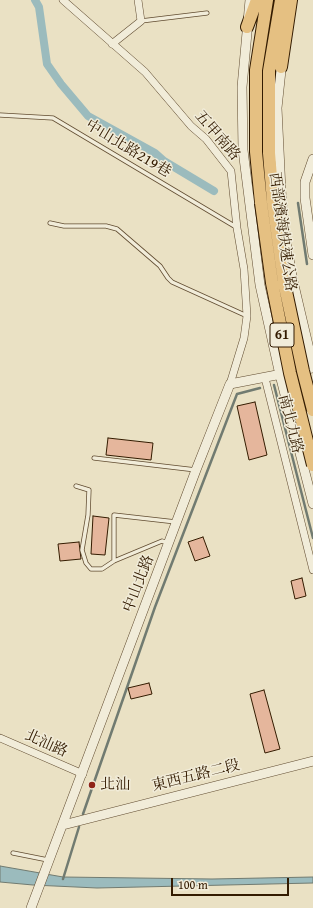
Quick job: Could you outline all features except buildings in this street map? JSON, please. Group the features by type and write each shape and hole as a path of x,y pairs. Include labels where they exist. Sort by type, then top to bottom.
{"highway":[{"path":"247,27 257,0"},
{"name":"西部濱海快速公路","path":"267,0 256,70 256,152 261,203 272,283 290,373 313,465"},
{"name":"西部濱海快速公路","path":"281,0 269,71 269,152 273,202 284,282 313,410"},
{"path":"281,67 292,0"}],"street":[{"name":"五甲南路","path":"63,0 145,72 191,126 206,139 231,171 237,228 244,269 247,316 244,338 230,384"},
{"path":"112,44 142,21 138,0"},
{"path":"250,0 242,87 243,150 260,285 280,375 313,504"},
{"path":"230,384 280,375 313,367 292,281 283,214 277,108 281,67"},
{"path":"313,159 306,182 305,198 313,255"},
{"name":"南北九路","path":"264,378 313,570"},
{"name":"中山北路","path":"33,904 196,470 230,384"},
{"name":"北汕路","path":"0,738 82,774"},
{"name":"東西五路二段","path":"63,824 313,761"}],"lane":[{"path":"142,21 207,13"},
{"name":"中山北路219巷","path":"0,115 53,118 237,228"},
{"path":"50,223 64,226 106,226 117,229 160,266 172,282 247,316"},
{"path":"94,458 196,470"},
{"path":"76,486 89,490 88,515 82,550 86,563 91,569 102,569 114,561 162,541 169,543"},
{"path":"114,561 114,516 177,522"},
{"path":"13,853 49,860"}],"water":[{"path":"0,866 63,877 212,879 313,877 313,883 97,888 33,885 0,882"}],"waterway":[{"path":"35,0 39,7 47,64 61,84 88,116 155,153 164,161 214,191"},
{"path":"298,203 307,264"},
{"path":"274,385 313,538"},
{"path":"83,814 155,607 237,394 260,388"},
{"path":"63,879 79,827"}],"place":[{"name":"北汕","path":"92,785"}]}
